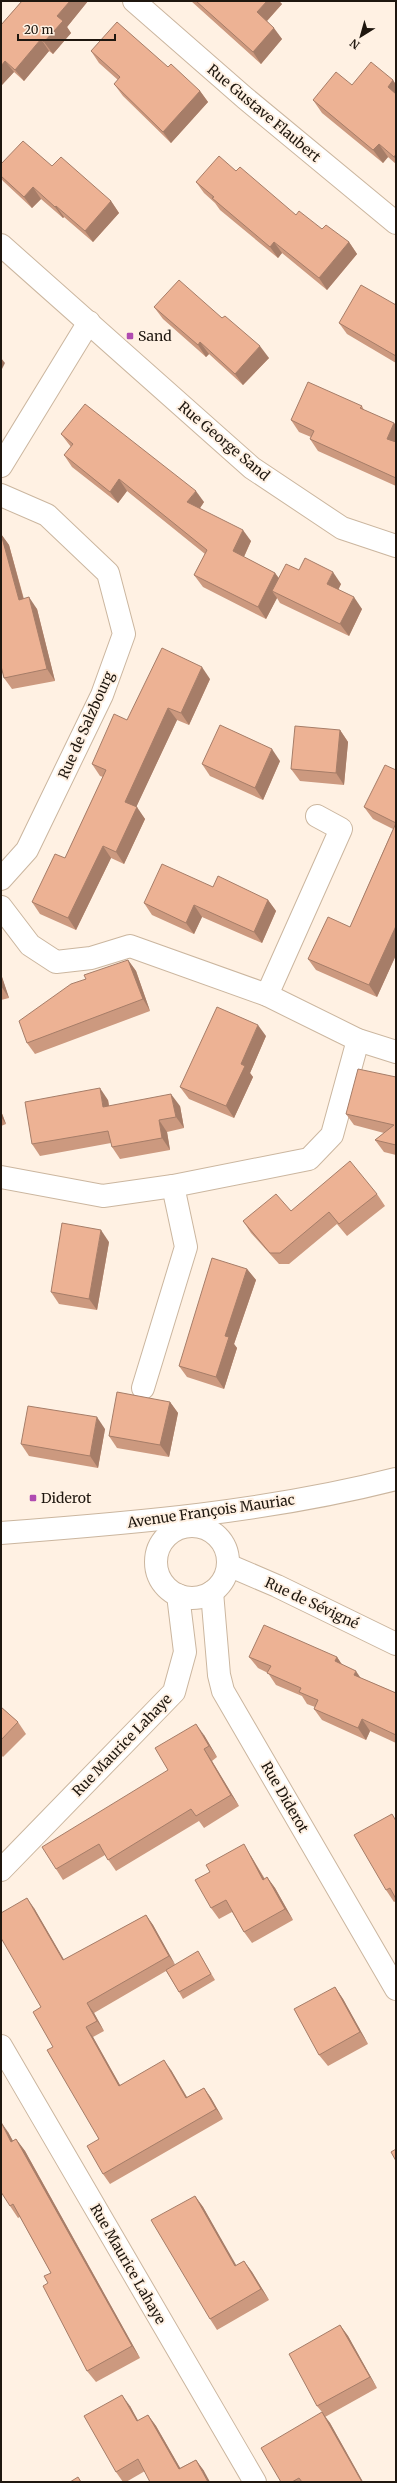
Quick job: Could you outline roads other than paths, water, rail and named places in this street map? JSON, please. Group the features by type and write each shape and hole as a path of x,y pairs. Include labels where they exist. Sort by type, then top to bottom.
{"street":[{"name":"Rue Gustave Flaubert","path":"134,1 245,98 396,223"},
{"name":"Rue George Sand","path":"1,245 252,468 342,528 396,546"},
{"path":"1,466 89,322"},
{"name":"Rue de Salzbourg","path":"1,495 47,515 108,573 124,634 102,695 27,850 1,879"},
{"path":"266,995 341,829 317,816"},
{"path":"1,907 30,945 56,962 91,958 130,946 266,995 358,1040 396,1052"},
{"path":"1,1177 103,1196 173,1186 309,1159 332,1135 358,1040"},
{"path":"143,1388 186,1247 173,1186"},
{"name":"Avenue François Mauriac","path":"1,1533 139,1522 222,1511 349,1491 396,1479"},
{"path":"222,1511 226,1556 225,1576 212,1592 201,1597 178,1595 168,1589 161,1580 157,1568 156,1557 160,1545 167,1536 176,1530 198,1527 209,1530 218,1537 226,1556"},
{"path":"139,1522 160,1545"},
{"name":"Rue de Sévigné","path":"226,1556 277,1586 396,1644"},
{"name":"Rue Diderot","path":"212,1592 220,1675 223,1691 396,1989"},
{"name":"Rue Maurice Lahaye","path":"1,1870 174,1692 185,1652 178,1595"},
{"name":"Rue Maurice Lahaye","path":"1,2046 255,2482"}],"place":[{"name":"Sand","path":"130,336"},
{"name":"Diderot","path":"33,1498"}]}
